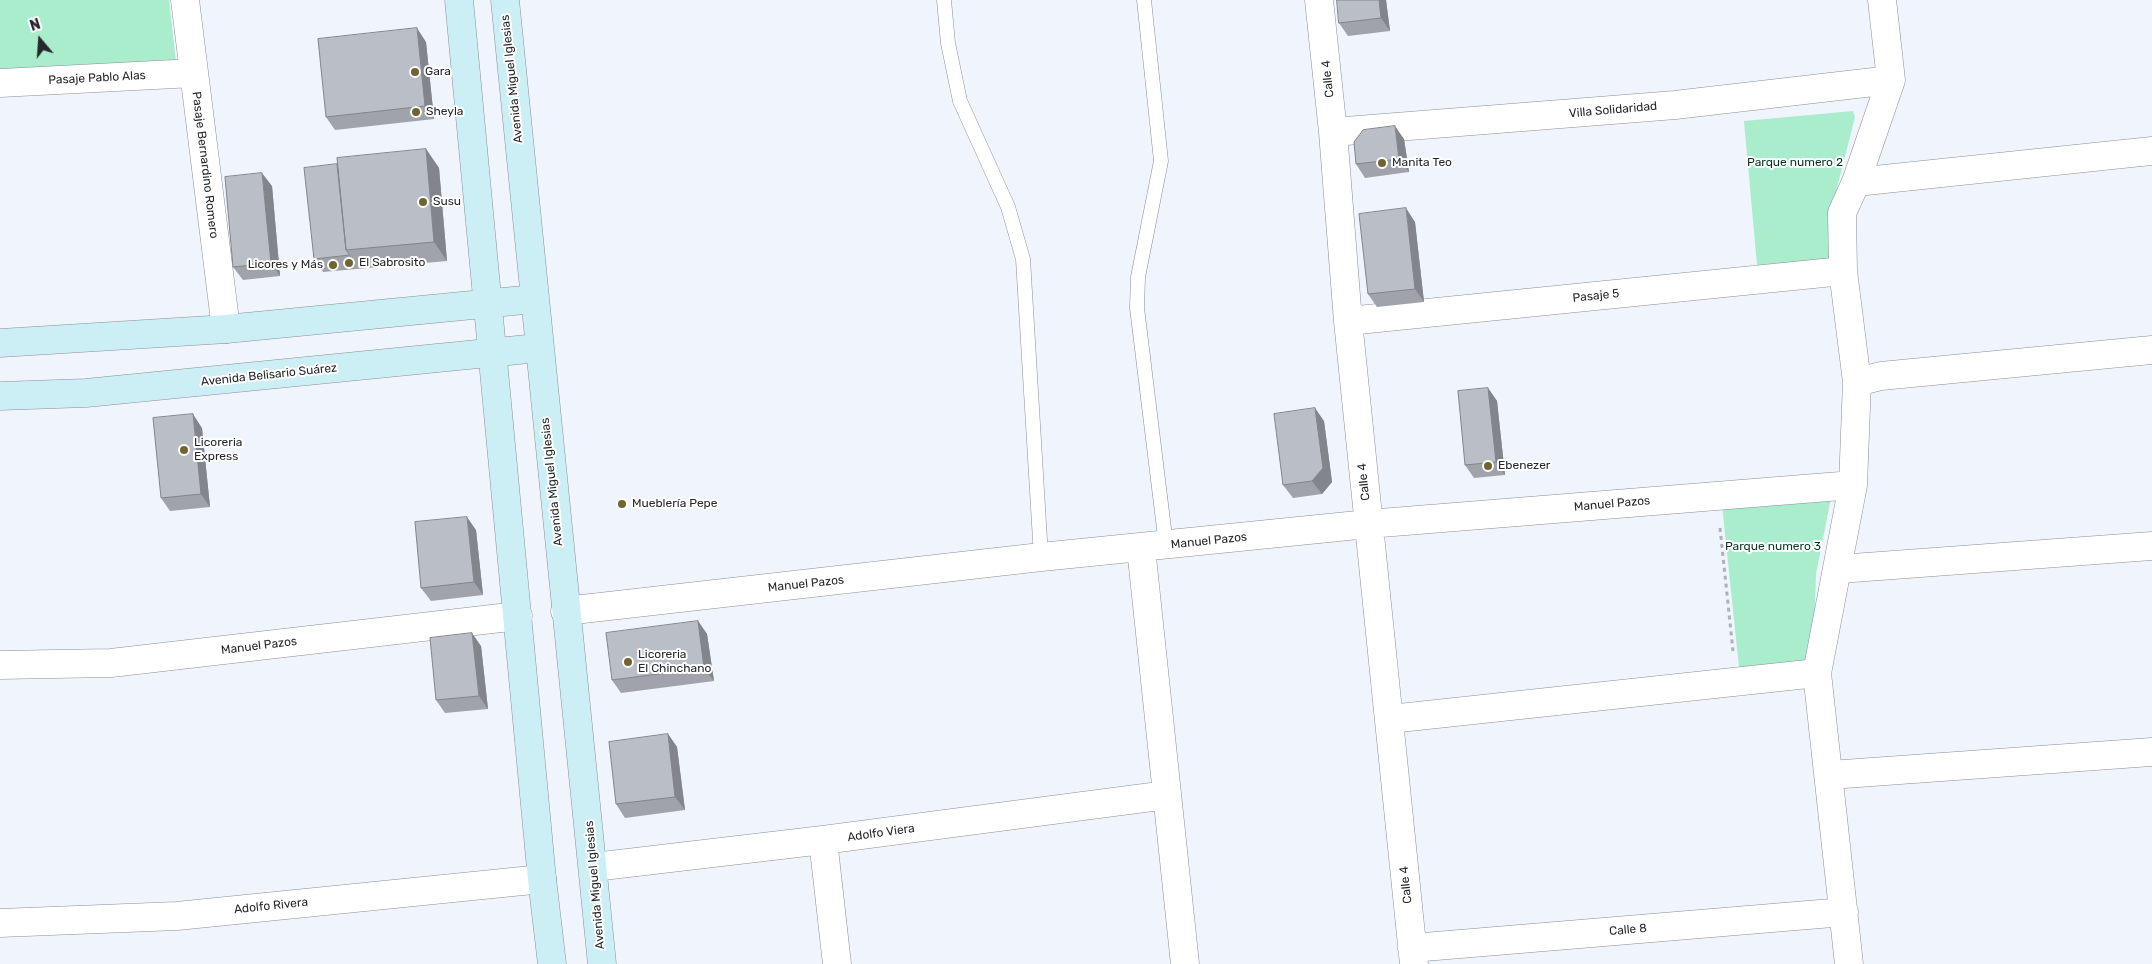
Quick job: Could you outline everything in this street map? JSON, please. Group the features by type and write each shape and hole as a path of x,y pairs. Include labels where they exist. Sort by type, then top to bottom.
{"main road":[{"path":"460,0 542,879 552,964"},
{"name":"Avenida Miguel Iglesias","path":"505,0 538,348 594,868 602,964"},
{"path":"0,343 226,329 534,299"},
{"name":"Avenida Belisario Suárez","path":"0,396 86,393 538,348"}],"street":[{"name":"Pasaje Bernardino Romero","path":"185,0 226,329"},
{"name":"Calle 4","path":"1319,0 1333,132 1348,321 1413,956"},
{"path":"1849,964 1830,776 1817,673 1839,569 1854,485 1857,382 1844,271 1842,213 1856,182 1891,80 1882,0"},
{"name":"Pasaje Pablo Alas","path":"0,83 194,73"},
{"name":"Villa Solidaridad","path":"1333,132 1675,104 1891,80"},
{"path":"1856,182 2152,151"},
{"name":"Pasaje 5","path":"1348,321 1844,271"},
{"path":"1857,382 1881,376 2152,350"},
{"name":"Manuel Pazos","path":"565,611 1041,557 1368,524 1854,485"},
{"path":"1839,569 2152,546"},
{"path":"1154,547 1167,795 1185,964"},
{"name":"Manuel Pazos","path":"0,665 111,663 518,616"},
{"path":"1390,719 1817,673"},
{"path":"1830,776 2152,752"},
{"name":"Adolfo Viera","path":"594,868 1167,795"},
{"path":"822,840 837,964"},
{"name":"Adolfo Rivera","path":"0,923 177,916 542,879"},
{"name":"Calle 8","path":"1413,956 1844,912"}],"lane":[{"path":"944,0 948,44 960,100 1008,207 1023,259 1041,557"},
{"path":"1144,0 1161,161 1138,277 1137,308 1154,547"}],"path":[{"path":"1716,496 1737,681"}],"green space":[{"path":"0,0 169,0 176,61 0,71"},
{"name":"Parque numero 2","path":"1853,111 1855,117 1834,200 1834,268 1758,276 1744,121"},
{"name":"Parque numero 3","path":"1832,493 1816,574 1813,669 1740,677 1722,505"}],"building":[{"path":"1337,0 1379,0 1381,18 1339,23"},
{"path":"417,28 425,106 326,117 318,39"},
{"path":"1395,126 1399,159 1356,164 1354,142 1363,130"},
{"path":"426,149 434,242 346,250 337,158"},
{"path":"337,164 346,250 350,255 314,259 304,168"},
{"path":"262,173 271,263 233,267 225,177"},
{"path":"1406,208 1415,289 1368,294 1359,214"},
{"path":"1488,388 1496,462 1465,465 1458,391"},
{"path":"1315,408 1323,468 1312,481 1283,485 1274,414"},
{"path":"193,414 201,494 161,498 153,418"},
{"path":"467,517 474,582 421,588 415,522"},
{"path":"698,621 704,668 612,680 606,633"},
{"path":"472,633 479,696 436,700 430,638"},
{"path":"668,734 675,797 616,804 609,742"}],"place":[{"name":"Gara","path":"415,72"},
{"name":"Sheyla","path":"416,112"},
{"name":"Manita Teo","path":"1382,163"},
{"name":"Susu","path":"423,202"},
{"name":"El Sabrosito","path":"349,263"},
{"name":"Licores y Más","path":"333,265"},
{"name":"Licoreria Express","path":"184,450"},
{"name":"Ebenezer","path":"1488,466"},
{"name":"Mueblería Pepe","path":"622,504"},
{"name":"Licoreria El Chinchano","path":"628,662"}]}
